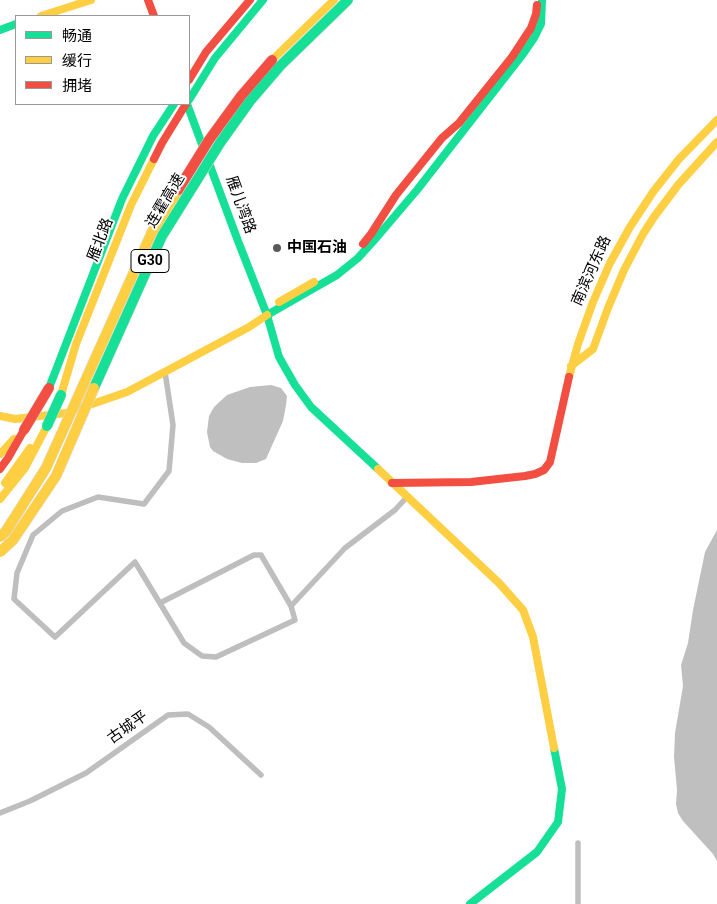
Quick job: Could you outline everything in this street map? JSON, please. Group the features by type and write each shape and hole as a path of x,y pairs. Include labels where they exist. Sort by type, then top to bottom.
{"main road":[{"path":"44,15 91,0"},
{"path":"148,0 154,15"},
{"path":"190,78 206,52 250,0"},
{"path":"190,98 216,58 263,0"},
{"path":"272,60 328,0"},
{"name":"连霍高速","path":"0,537 6,531 46,468 152,232 209,140 241,96 272,60 334,0"},
{"name":"连霍高速","path":"0,552 13,540 56,476 162,236 220,143 250,101 281,65 348,0"},
{"path":"0,416 15,419 66,413 127,392 249,327 293,293 347,260 371,234 396,195 432,150 459,123 524,41 536,14 538,0"},
{"path":"266,313 300,298 337,275 358,258 377,237 418,190 526,49 541,24 542,0"},
{"path":"0,30 15,24"},
{"name":"雁北路","path":"24,430 49,388 122,199 153,136 173,105"},
{"name":"雁北路","path":"47,426 61,395 76,344 131,205 162,143 186,105"},
{"name":"雁儿湾路","path":"187,105 266,313 279,357 295,386 311,407 499,583 523,610 533,636 562,789 558,822 537,852 470,904"},
{"name":"南滨河东路","path":"392,483 471,482 525,476 544,470 550,462 572,366 585,323 601,282 616,251 630,226 666,175 717,120"},
{"name":"南滨河东路","path":"572,366 593,349 615,288 633,252 654,217 678,185 717,142"},
{"path":"0,490 47,426"},
{"path":"0,499 25,468 47,426"},
{"path":"0,456 24,430"},
{"path":"0,469 24,430"}],"street":[{"path":"160,603 254,555 261,555 291,606 295,620 216,657 202,656 184,643 135,562 55,637 14,598 17,573 33,534 62,511 98,497 144,504 169,471 173,425 165,372"},
{"path":"291,606 345,548 395,510 407,497"},
{"name":"古城平","path":"0,813 86,773 168,715 188,714 209,727 261,775"},
{"path":"578,843 578,904"}],"shaded area":[{"path":"271,385 281,388 287,396 283,421 266,459 256,463 242,463 227,459 213,451 210,447 207,432 209,416 214,407 227,395 250,387"},
{"path":"717,530 717,861 678,813 674,757 675,733 683,686 681,665 688,643 705,552"}],"traffic: fast":[{"path":"190,98 215,58 263,0"},
{"path":"94,388 162,236 220,143 250,101 281,65 348,0"},
{"path":"267,315 337,275 358,258 377,237 417,190 523,54 541,24 542,0"},
{"path":"0,30 15,24"},
{"path":"49,388 122,199 153,136 173,105"},
{"path":"187,105 267,315 279,357 295,385 311,407 378,469"},
{"path":"47,426 61,395"},
{"path":"470,904 537,852 558,822 562,789 554,748"}],"traffic: slow":[{"path":"44,15 91,0"},
{"path":"272,60 334,0"},
{"path":"569,377 593,302 610,263 630,227 653,192 679,159 717,120"},
{"path":"571,366 593,349 624,270 654,217 678,185 717,142"},
{"path":"61,395 76,344 131,205 154,159"},
{"path":"0,537 6,531 46,468 152,232 178,190"},
{"path":"279,302 314,282"},
{"path":"0,416 15,419 66,413 127,392 249,327 267,315"},
{"path":"0,552 13,540 56,476 94,388"},
{"path":"0,499 25,468 47,426"},
{"path":"0,454 14,439"},
{"path":"5,483 30,448"},
{"path":"378,469 499,583 523,610 533,637 554,748"}],"traffic: jam":[{"path":"148,0 154,15"},
{"path":"190,78 206,52 250,0"},
{"path":"363,244 396,195 442,138 459,123 512,57 531,28 537,5"},
{"path":"178,190 209,140 241,96 272,60"},
{"path":"154,159 185,105"},
{"path":"392,483 471,482 525,476 544,470 550,462 569,377"},
{"path":"24,430 49,388"},
{"path":"0,469 24,430"}],"place":[{"name":"中国石油","path":"277,248"}]}
